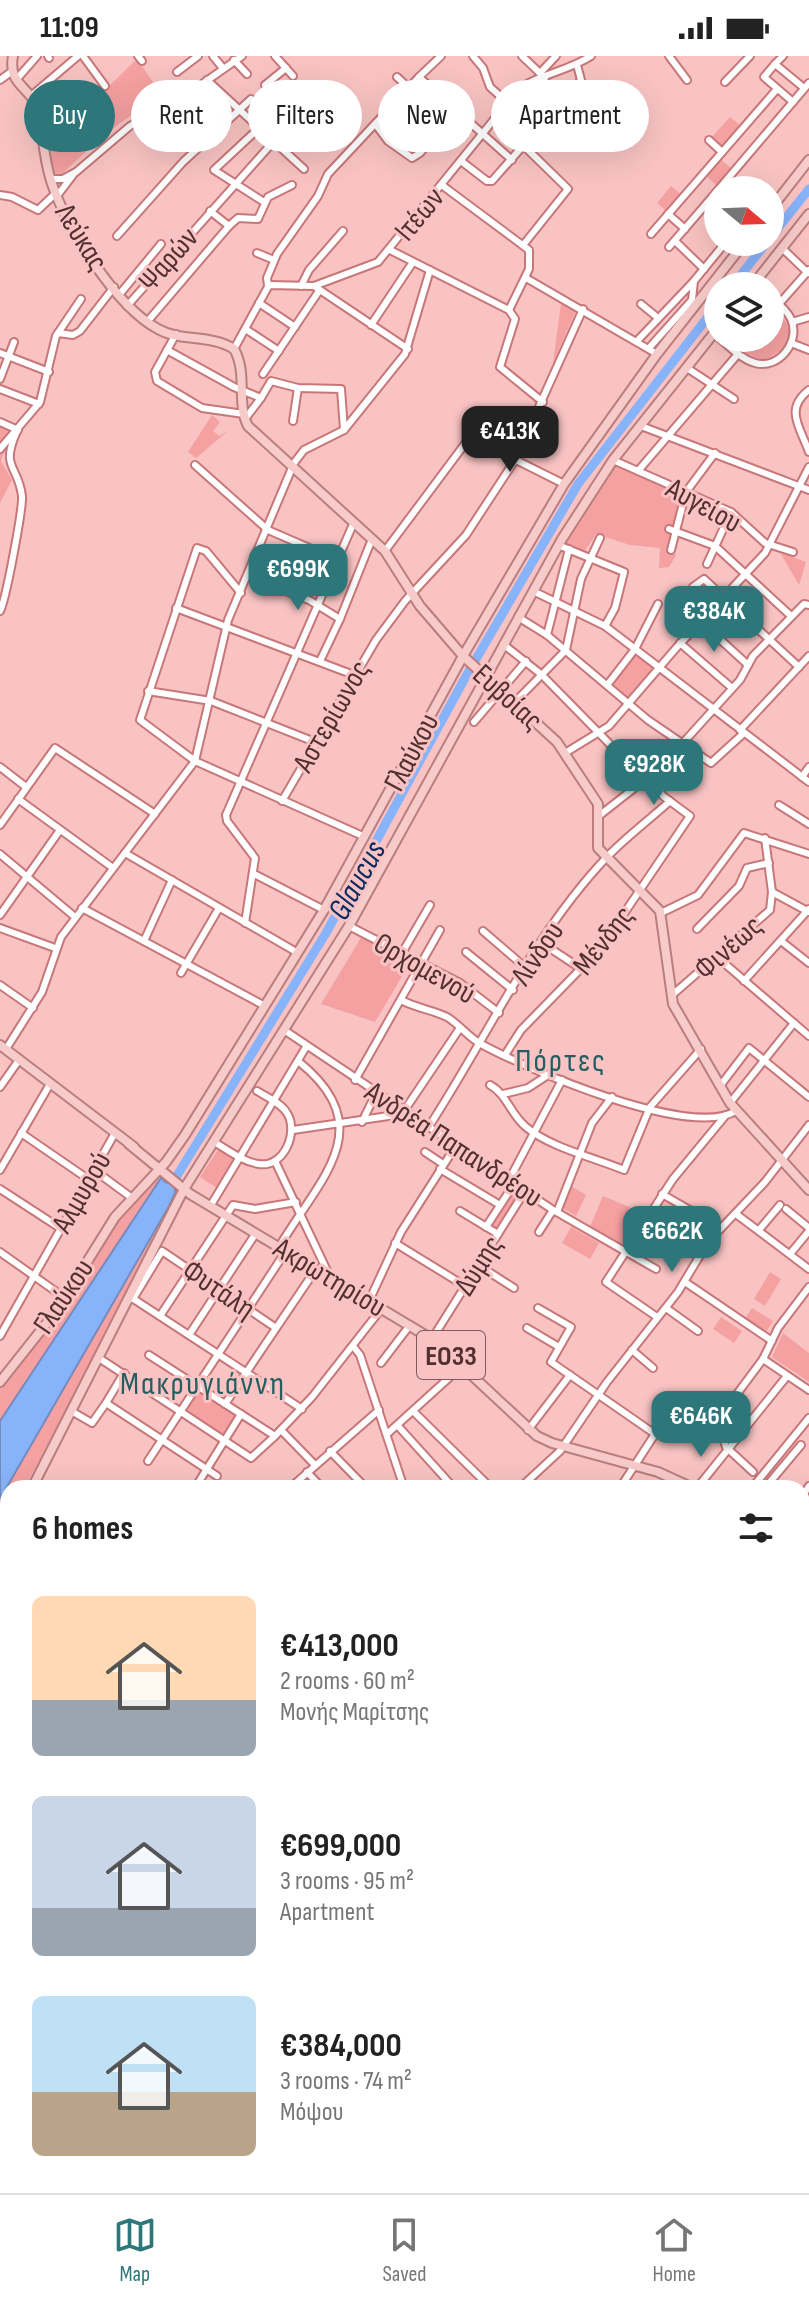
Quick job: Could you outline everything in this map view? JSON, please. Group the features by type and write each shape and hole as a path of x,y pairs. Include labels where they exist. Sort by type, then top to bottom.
{"main road":[{"path":"13,56 14,76 24,88"},
{"path":"46,152 50,179"},
{"path":"784,192 809,160"},
{"name":"Λεύκας","path":"50,179 56,194 127,306 147,322 176,334 213,340 234,349"},
{"path":"784,245 809,214"},
{"name":"Γλαύκου","path":"1,1378 65,1298 106,1230 132,1198 163,1171 299,954 564,484 653,351 733,256"},
{"path":"764,272 776,256"},
{"path":"234,349 244,392 244,417"},
{"name":"Γλαύκου","path":"36,1480 131,1298 183,1186 214,1142 349,926 483,676 558,545 613,460 704,349"},
{"name":"Ευβοίας","path":"244,417 292,468 385,551 412,595 464,657 500,693 554,738 592,792 600,815 596,839 607,857"},
{"path":"607,857 661,913 671,996 678,1015 701,1049 720,1086 733,1107 809,1190"},
{"name":"ΕΟ33","path":"3,1047 163,1171"},
{"name":"Ακρωτηρίου","path":"163,1171 226,1215 432,1339 528,1430 563,1446 637,1465 675,1480"}],"street":[{"path":"0,80 14,76 37,56"},
{"path":"51,80 81,56 100,80"},
{"path":"177,72 198,56"},
{"path":"213,56 222,67"},
{"name":"Λεύκας","path":"207,80 242,56"},
{"path":"275,56 293,76"},
{"path":"416,80 441,56"},
{"path":"473,56 483,68 491,87"},
{"path":"522,56 543,75 556,56"},
{"name":"Ιτέων","path":"534,80 577,65 591,56"},
{"path":"669,56 687,80"},
{"path":"725,82 750,56"},
{"path":"783,56 764,77 793,102"},
{"path":"234,60 247,74"},
{"path":"730,176 807,86 775,64"},
{"path":"577,65 581,80"},
{"path":"271,80 286,68"},
{"path":"397,77 400,80"},
{"path":"419,77 422,80"},
{"path":"651,234 777,89"},
{"path":"117,236 183,162 248,102"},
{"path":"232,103 248,118"},
{"path":"234,349 247,330 268,286 267,278 274,260 318,196 330,171 378,123"},
{"name":"Λεύκας","path":"50,179 63,179 76,172 131,125"},
{"name":"Ιτέων","path":"268,286 278,282 316,289 376,263 390,250 491,125"},
{"path":"475,128 512,160"},
{"path":"248,138 214,169 264,202"},
{"path":"709,140 722,152"},
{"name":"Ψαρών","path":"127,306 264,152"},
{"path":"286,152 304,169"},
{"path":"404,152 412,158 421,152"},
{"path":"461,161 490,182 519,152"},
{"path":"524,244 568,189 530,152"},
{"path":"0,195 12,197 38,210 76,172"},
{"path":"147,322 229,226 238,218 258,219 264,202 274,191 292,185"},
{"path":"443,186 524,244 531,258 526,278 509,310"},
{"path":"669,247 704,207"},
{"path":"210,211 229,226"},
{"path":"668,214 685,229"},
{"name":"Ιτέων","path":"301,286 309,270 343,231"},
{"path":"675,241 704,269"},
{"path":"58,333 73,335 80,331 161,244"},
{"path":"390,250 509,310 515,319 500,367 543,402"},
{"path":"784,250 808,272 784,298"},
{"path":"257,253 274,260"},
{"name":"Γλαύκου","path":"653,351 693,299 694,281 715,256"},
{"path":"371,325 413,262"},
{"path":"3,1047 44,990 55,948 75,917 195,761 226,626 292,468 304,450 344,430 408,349 430,270"},
{"path":"526,278 653,351"},
{"path":"637,341 694,281"},
{"path":"263,374 316,289 408,349"},
{"path":"0,449 39,404 58,333 81,299"},
{"path":"259,303 295,327"},
{"path":"641,304 658,318"},
{"name":"Αστερίωνος","path":"282,801 354,675 412,595 466,535 515,460 583,309"},
{"path":"638,471 738,354 752,362 768,364 782,356 791,343 792,322 784,311"},
{"path":"792,322 809,317"},
{"path":"247,330 279,351"},
{"path":"176,334 155,377 175,394 202,408 244,417 271,381 298,388 341,389 344,430"},
{"path":"0,379 14,342"},
{"path":"791,343 809,350"},
{"path":"167,350 261,398"},
{"path":"0,353 49,372"},
{"path":"687,368 711,387 734,399"},
{"path":"293,421 298,388"},
{"path":"0,389 39,404"},
{"path":"809,390 797,400 795,413 809,452"},
{"path":"0,422 17,431"},
{"path":"641,426 809,490"},
{"path":"0,611 9,588 10,560 22,503 21,490 8,461 17,431"},
{"path":"385,551 470,437 564,484"},
{"path":"671,550 673,530 686,492 715,453"},
{"name":"Αυγείου","path":"613,460 731,512 770,545 793,552"},
{"path":"195,465 268,530 337,560"},
{"path":"565,753 600,733 770,545 809,467"},
{"path":"707,564 731,512"},
{"path":"245,923 255,858 226,818 354,522"},
{"path":"673,530 715,546 791,616"},
{"path":"513,704 566,650 588,557 600,538"},
{"path":"320,661 372,539"},
{"path":"558,545 624,572 615,608 605,626"},
{"path":"241,593 198,547 140,720 195,761 365,837"},
{"path":"547,635 569,549"},
{"path":"248,576 317,604 340,619"},
{"path":"693,587 703,579 799,667"},
{"path":"533,591 605,626 805,780 809,767"},
{"path":"608,684 635,649 658,604"},
{"path":"600,815 647,778 682,744 732,688 769,640 807,604"},
{"path":"176,608 354,675"},
{"path":"518,617 547,635 682,744 711,763 809,656"},
{"path":"700,621 748,665"},
{"path":"680,643 732,688"},
{"path":"503,644 542,675 670,801"},
{"path":"474,722 526,661"},
{"path":"148,691 211,701 315,742"},
{"path":"0,825 57,748 155,814"},
{"path":"0,767 26,787"},
{"path":"18,799 113,868"},
{"name":"Μένδης","path":"505,1055 521,1030 583,970 641,891 690,816 670,801"},
{"name":"Λίνδου","path":"430,1125 542,943 607,857 670,801"},
{"path":"779,805 809,824"},
{"path":"0,915 60,830"},
{"path":"661,913 698,895 743,833 809,854"},
{"path":"744,981 809,911 772,892 765,838"},
{"path":"125,853 299,954"},
{"path":"0,854 75,917"},
{"path":"697,929 739,886 747,868 769,863"},
{"path":"254,874 324,910"},
{"path":"144,941 172,880"},
{"name":"Φινέως","path":"671,996 770,910 772,892"},
{"path":"402,953 430,905"},
{"path":"82,908 265,1006"},
{"path":"181,973 219,908"},
{"name":"Ορχομενού","path":"349,926 460,983 499,1013"},
{"path":"0,928 55,948"},
{"path":"355,1080 440,930"},
{"path":"483,931 526,968"},
{"path":"781,941 809,963"},
{"path":"542,943 583,970"},
{"path":"466,952 513,990"},
{"path":"717,957 809,1036"},
{"path":"0,998 2,987 33,1008"},
{"path":"401,1000 425,1012 446,1017 482,1044 548,1075 649,1110 676,1116 725,1116"},
{"path":"657,1317 606,1282 628,1253 662,1194 733,1107 764,1060 794,1023"},
{"path":"293,1130 362,1122 397,1116 406,1111 460,1028"},
{"name":"Ανδρέα Παπανδρέου","path":"284,1030 555,1211 656,1269"},
{"path":"211,1205 306,1047"},
{"path":"720,1086 749,1048 809,1097"},
{"path":"490,1085 503,1094 515,1115 535,1132 624,1170 649,1110 701,1049"},
{"path":"0,1087 19,1060"},
{"path":"148,1461 248,1309 336,1155 339,1125 326,1088 298,1061"},
{"path":"503,1094 528,1088 548,1075"},
{"path":"486,1227 562,1080"},
{"path":"0,1170 50,1084"},
{"path":"214,1142 260,1164 275,1161 290,1142 293,1130 288,1114 257,1091"},
{"path":"362,1122 376,1093"},
{"path":"539,1232 555,1211 582,1153 593,1120 612,1097"},
{"path":"529,1480 563,1446 685,1282 705,1246 736,1214 809,1125"},
{"path":"21,1133 88,1179"},
{"name":"Αλμυρού","path":"0,1336 115,1133"},
{"path":"369,1301 395,1243 457,1144"},
{"path":"425,1152 442,1167 500,1205"},
{"path":"275,1161 331,1279"},
{"path":"94,1170 132,1198"},
{"path":"0,1189 60,1228"},
{"name":"Δύμης","path":"432,1339 525,1191"},
{"path":"662,1194 721,1228"},
{"path":"160,1316 234,1204 255,1209 296,1202"},
{"path":"759,1230 783,1207 809,1229 790,1254"},
{"path":"460,1211 498,1234"},
{"path":"653,1212 686,1231"},
{"path":"736,1214 809,1269"},
{"path":"189,1335 256,1233"},
{"path":"395,1243 465,1286"},
{"name":"Γλαύκου","path":"131,1298 162,1251"},
{"name":"Φυτάλη","path":"162,1251 276,1328"},
{"path":"1,1257 65,1298"},
{"path":"478,1265 514,1288"},
{"path":"225,1404 316,1269"},
{"path":"685,1282 772,1341"},
{"path":"753,1472 728,1449 722,1435 727,1413 735,1396 809,1287"},
{"path":"131,1298 302,1409"},
{"path":"99,1358 253,1458 302,1409 382,1308"},
{"path":"538,1308 571,1327 551,1361 655,1434 626,1480"},
{"path":"666,1308 698,1331"},
{"path":"381,1363 410,1325"},
{"path":"527,1328 559,1347"},
{"path":"353,1346 360,1355 401,1480"},
{"path":"632,1350 653,1368"},
{"path":"149,1355 275,1436"},
{"path":"763,1359 809,1390"},
{"path":"387,1434 462,1366"},
{"path":"73,1412 92,1423 124,1373"},
{"path":"528,1430 570,1375"},
{"path":"702,1480 787,1376"},
{"path":"106,1403 217,1476"},
{"path":"298,1480 379,1410"},
{"path":"414,1412 483,1480"},
{"path":"200,1480 241,1414"},
{"path":"759,1480 809,1418"},
{"path":"398,1426 447,1480"},
{"path":"281,1430 315,1465"},
{"path":"793,1439 809,1451"},
{"path":"772,1480 801,1445"},
{"path":"330,1451 358,1480"},
{"path":"307,1472 314,1480"}],"shaded area":[{"path":"137,59 152,80 131,80 131,116 115,128 115,80"},
{"path":"730,117 742,127 722,150 710,139"},
{"path":"47,152 86,152 62,174 53,173"},
{"path":"719,158 731,168 724,176 705,175"},
{"path":"671,186 682,195 667,212 657,203"},
{"path":"561,303 577,308 553,363"},
{"path":"784,319 790,330 784,348"},
{"path":"744,352 778,352 764,361"},
{"path":"212,415 220,422 213,431 219,436 228,431 196,458 188,452"},
{"path":"0,424 12,429 1,461 12,480 0,503"},
{"path":"615,465 683,493 674,527 670,526 667,532 672,534 669,550 676,555 669,567 659,568 660,548 630,545 596,534 585,551 565,543"},
{"path":"781,554 806,562 799,585"},
{"path":"635,649 658,668 629,702 608,684"},
{"path":"362,936 411,961 375,1022 321,1004"},
{"path":"219,1148 235,1158 217,1188 200,1177"},
{"path":"161,1178 0,1421 0,1388 43,1334 119,1217 152,1182"},
{"path":"571,1186 586,1195 576,1216 562,1208"},
{"path":"513,1188 519,1192 496,1229 490,1225"},
{"path":"603,1196 648,1215 628,1248 590,1227"},
{"path":"169,1206 84,1380 28,1480 11,1480"},
{"path":"571,1227 599,1243 590,1259 562,1243"},
{"path":"770,1272 781,1279 765,1306 754,1299"},
{"path":"752,1308 773,1321 766,1332 745,1319"},
{"path":"721,1317 742,1331 734,1343 713,1329"},
{"path":"783,1333 809,1353 809,1382 772,1357"},
{"path":"197,1386 241,1414 224,1439 181,1411"}],"water":[{"path":"161,1178 176,1191 169,1206 11,1480 0,1480 0,1421"}],"waterway":[{"name":"Glaucus","path":"784,220 809,189"},
{"name":"Glaucus","path":"743,272 756,256"},
{"name":"Glaucus","path":"170,1187 326,933 465,678 578,484 704,322"}],"district":[{"name":"Πόρτες","path":"561,1060"},
{"name":"Μακρυγιάννη","path":"203,1383"}]}
